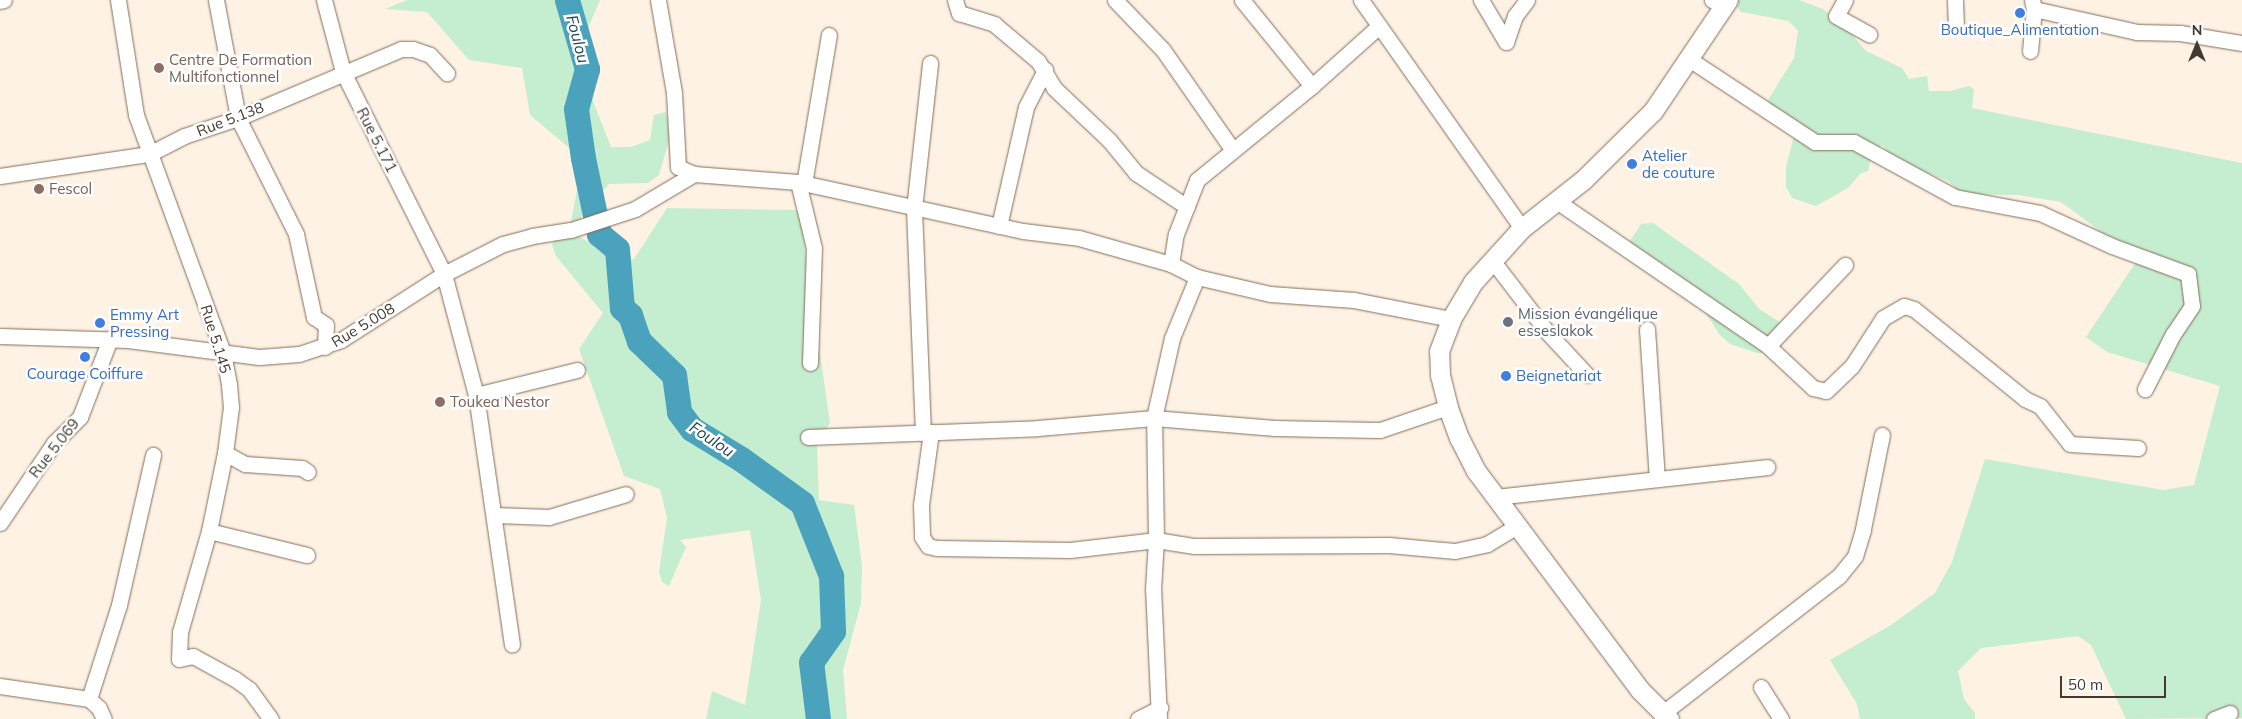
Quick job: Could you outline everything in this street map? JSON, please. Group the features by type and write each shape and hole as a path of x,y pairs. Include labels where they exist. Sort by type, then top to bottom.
{"street":[{"path":"0,1 4,0"},
{"name":"Rue 5.145","path":"118,0 136,115 223,353 231,407 225,453 209,531 180,632 179,659 194,656 235,679 249,689 270,719"},
{"path":"216,0 238,118 296,234 314,317 326,325 325,348"},
{"name":"Rue 5.171","path":"324,0 343,72 444,274 476,395 495,515 512,644"},
{"path":"658,0 674,92 678,167 694,174 801,183 999,226 1079,238 1171,264 1197,277 1270,294 1354,300 1451,319"},
{"path":"955,0 959,13 994,24 1045,70 1054,88 1109,140 1136,173 1187,206"},
{"path":"1115,0 1163,50 1232,149"},
{"path":"1242,0 1312,86"},
{"path":"1361,0 1378,27 1522,228"},
{"path":"1481,0 1506,42 1515,16 1527,0"},
{"path":"1845,0 1836,16 1869,34"},
{"path":"1955,0 1956,25"},
{"path":"1722,2 1690,58 1653,111 1558,202 1522,228 1473,282 1451,319 1439,351 1440,375 1448,407 1459,438 1476,471 1640,690 1666,716 1809,601 1844,570 1854,556 1863,529 1882,435"},
{"path":"2030,51 2033,4 2137,32 2180,33 2242,43"},
{"path":"1171,264 1176,234 1196,180 1312,86 1378,27"},
{"path":"810,363 814,248 801,183 829,35"},
{"name":"Rue 5.138","path":"0,176 149,154 184,136 238,118 401,49 413,49 430,55 447,73"},
{"path":"1690,58 1815,142 1854,142 1955,197 2040,213 2112,246 2188,274 2192,306 2173,334 2145,389"},
{"path":"930,63 914,209 927,433 921,506 922,537 928,546 952,550 1070,550 1156,540 1195,546 1389,545 1455,551 1487,544 1517,526"},
{"path":"999,226 1026,107 1045,70"},
{"name":"Rue 5.008","path":"0,336 110,339 259,357 299,354 325,348 367,325 444,274 503,244 591,224 635,209 694,174"},
{"path":"1558,202 1768,346 1813,388 1826,391 1852,366 1883,318 1904,306 1914,309 2025,399 2040,406 2070,444 2138,448"},
{"path":"1492,260 1548,333 1587,375"},
{"path":"1768,346 1845,265"},
{"path":"1138,719 1160,713 1153,589 1156,540 1154,418 1172,338 1197,277"},
{"path":"1647,329 1657,478"},
{"name":"Rue 5.069","path":"0,523 54,443 80,417 110,339"},
{"path":"476,395 577,370"},
{"path":"808,437 927,433 1154,418 1275,428 1380,430 1448,407"},
{"path":"225,453 245,464 272,468 302,468 308,472"},
{"path":"89,699 119,605 153,455"},
{"path":"1496,497 1657,478 1767,468"},
{"path":"495,515 549,517 626,494"},
{"path":"209,531 308,555"},
{"path":"0,686 89,699 99,708 104,719"},
{"path":"1761,687 1781,719"},
{"path":"2214,719 2230,713"}],"green space":[{"path":"407,0 600,0 583,39 583,76 611,147 631,147 650,140 654,115 666,112 670,137 659,175 648,183 609,184 569,231 579,180 574,152 530,115 522,68 469,60 427,12 385,9"},
{"path":"1738,0 1799,0 1823,9 1844,25 1866,51 1902,68 1909,79 1927,76 1929,91 1950,91 1969,86 1974,89 1972,108 2242,163 2242,718 2126,719 2091,645 2078,636 1981,648 1958,671 1964,699 1975,713 1975,719 1860,719 1857,704 1830,660 1891,625 1935,593 1952,562 1985,459 2163,490 2194,485 2220,386 2107,352 2086,337 2138,259 2061,202 2019,195 1962,194 1948,181 1894,159 1882,145 1872,153 1868,171 1861,173 1848,188 1816,206 1792,198 1786,187 1786,167 1796,128 1774,112 1768,100 1794,58 1798,31 1789,21 1741,12 1737,7"},
{"path":"667,208 795,210 800,214 830,423 817,445 819,500 854,505 862,566 861,603 843,670 847,719 706,719 712,691 745,705 761,600 750,530 680,540 686,547 669,586 662,582 659,572 667,518 660,489 624,476 579,349 603,313 556,256 552,244 555,238 569,231 624,262 634,259"},
{"path":"1653,223 1739,284 1759,309 1781,323 1769,353 1757,353 1730,344 1720,335 1701,306 1630,254 1630,241 1641,224"}],"waterway":[{"name":"Foulou","path":"567,0 587,69 576,109 583,158 599,234 617,249 622,308 630,315 639,341 674,375 679,412 692,429 741,459 802,503 831,576 833,631 811,662 818,719"}],"place":[{"name":"Boutique_Alimentation","path":"2020,13"},
{"name":"Centre De Formation Multifonctionnel","path":"159,68"},
{"name":"Atelier de couture","path":"1632,164"},
{"name":"Fescol","path":"39,189"},
{"name":"Mission évangélique esseslakok","path":"1508,322"},
{"name":"Emmy Art Pressing","path":"100,323"},
{"name":"Courage Coiffure","path":"85,357"},
{"name":"Beignetariat","path":"1506,376"},
{"name":"Toukea Nestor","path":"440,402"}]}
